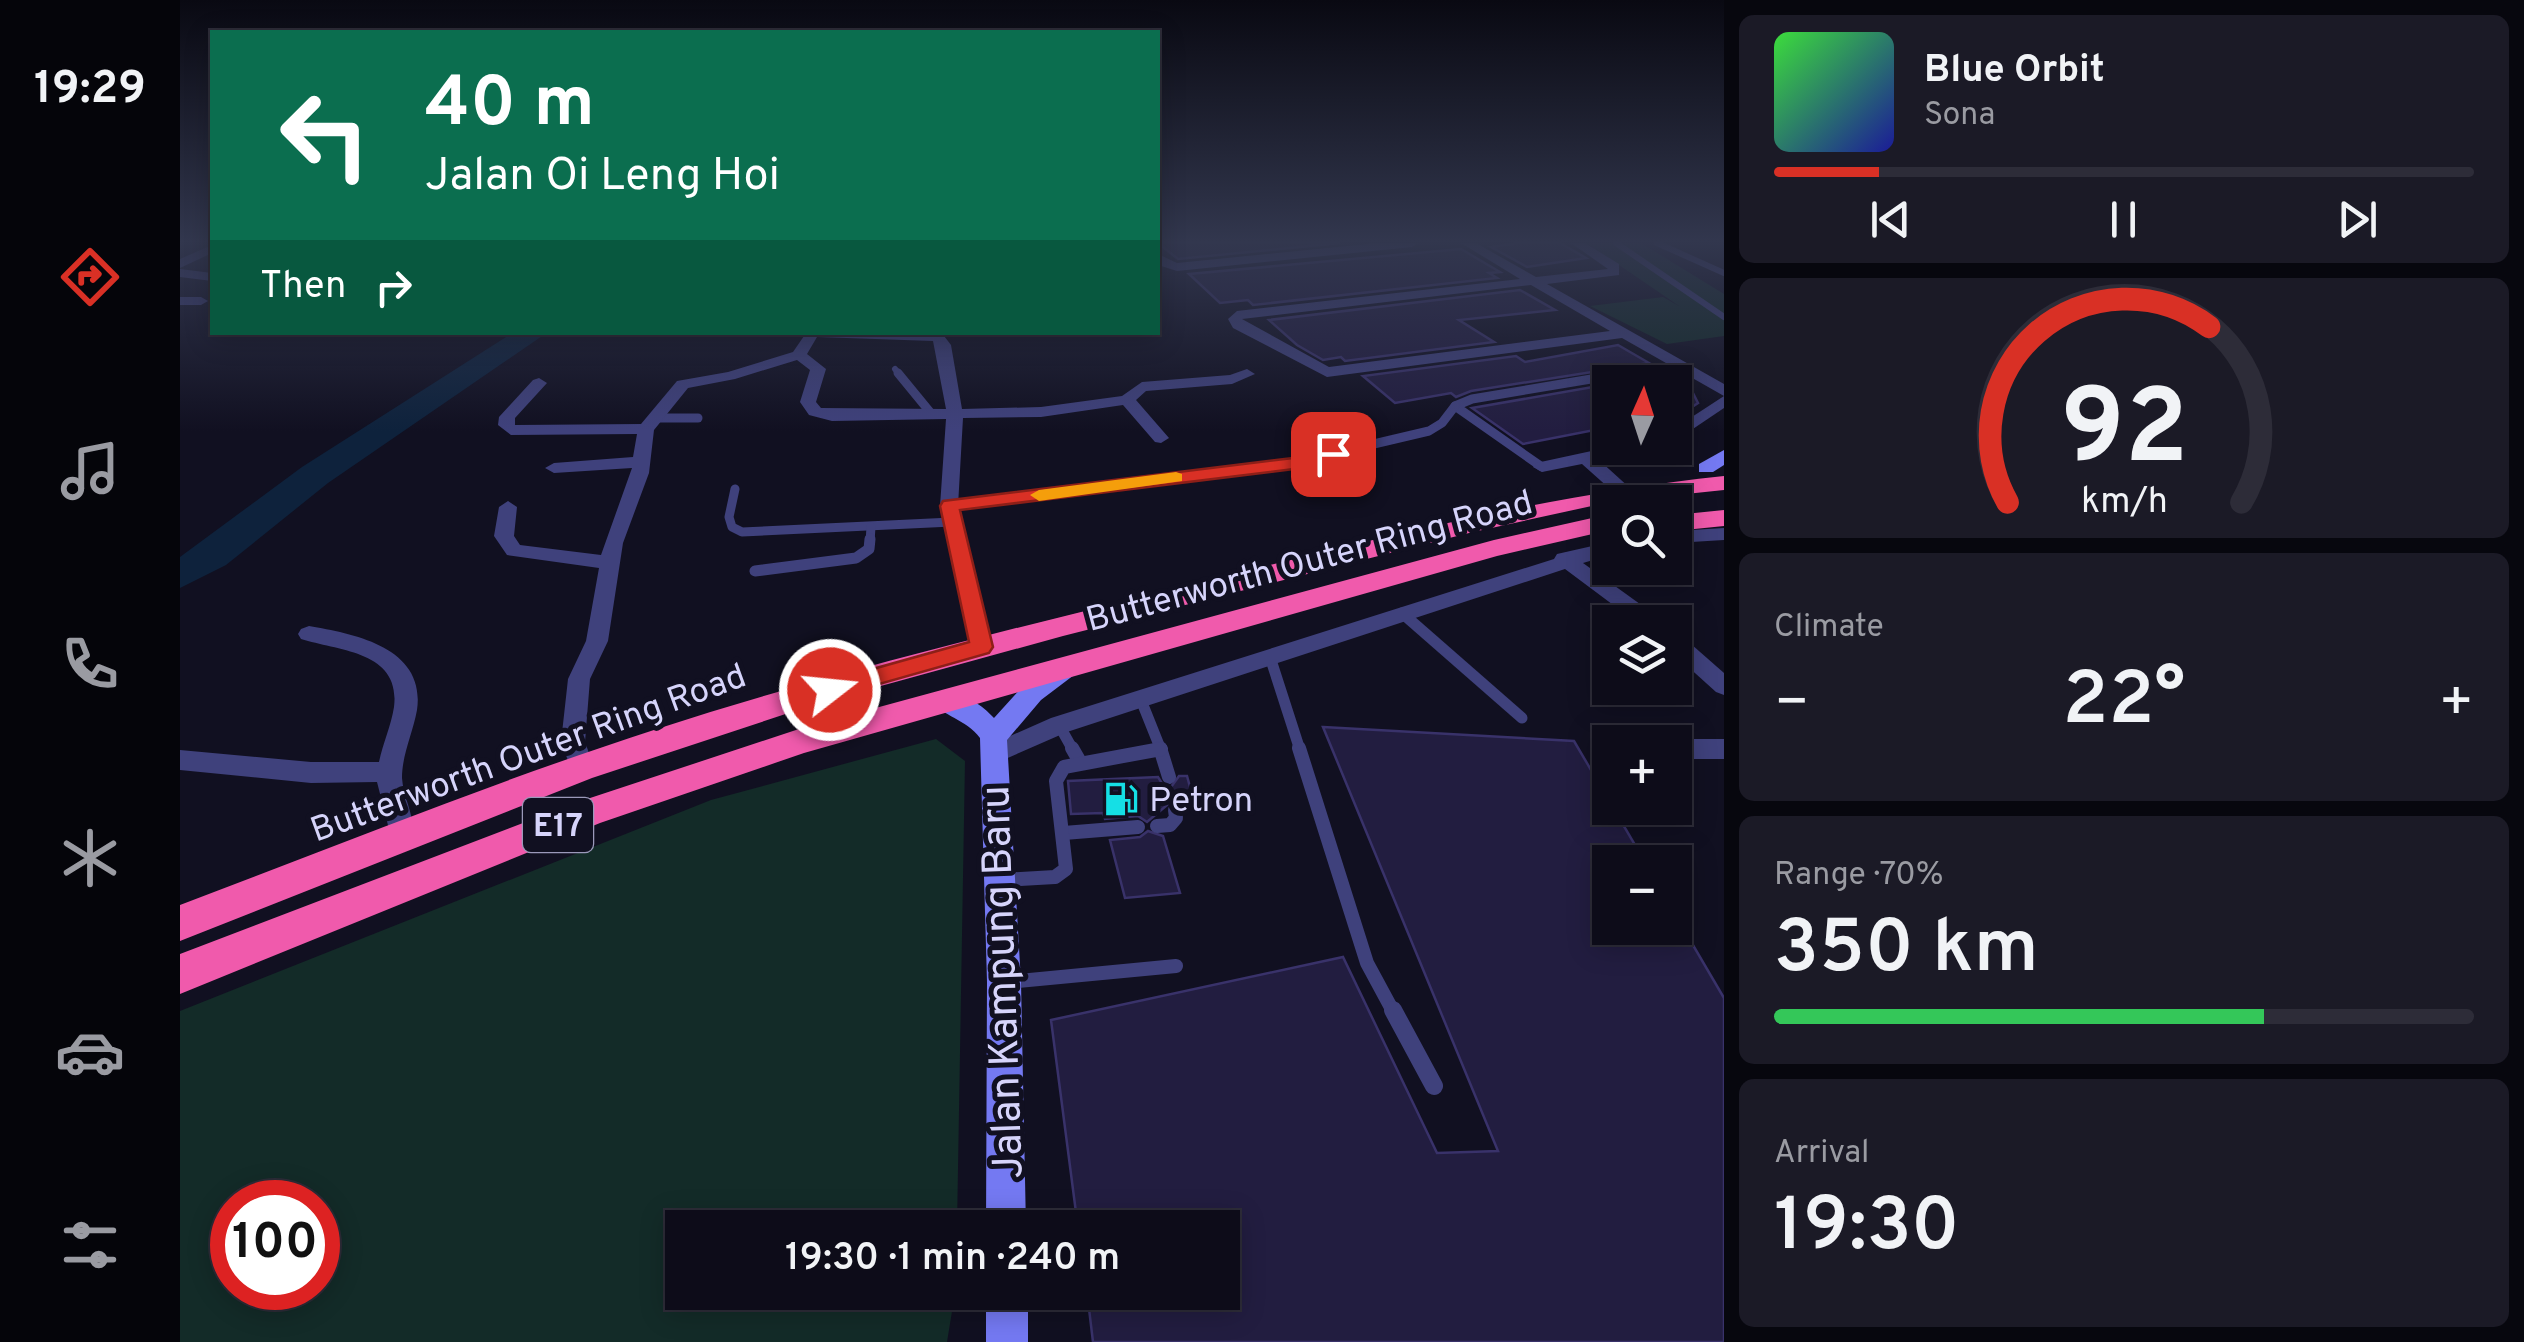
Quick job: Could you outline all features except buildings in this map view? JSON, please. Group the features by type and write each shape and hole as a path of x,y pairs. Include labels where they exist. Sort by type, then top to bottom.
{"highway":[{"name":"Butterworth Outer Ring Road","path":"1658,485 1720,468"},
{"name":"Butterworth Outer Ring Road","path":"180,923 582,768 830,690 982,647 1476,522 1592,500"},
{"path":"1692,506 1724,501"},
{"path":"1692,521 1724,518"},
{"name":"Butterworth Outer Ring Road","path":"180,974 590,812 802,740 1494,548 1567,546 1592,534"}],"street":[{"path":"1319,306 1237,315 1238,325 1320,370 1336,371 1623,334"},
{"path":"1575,306 1677,365"},
{"path":"582,768 573,742 579,679 598,641 614,542 650,423 683,384 730,376 799,355 810,335"},
{"path":"934,335 944,345 955,413 951,514 982,647"},
{"path":"799,355 818,370 808,402 815,412 1041,412 1127,400 1142,387 1232,379 1247,374"},
{"path":"1692,373 1724,391"},
{"path":"539,384 507,417 506,425 512,430 650,423"},
{"path":"1127,400 1161,438"},
{"path":"1692,424 1724,401"},
{"path":"1542,466 1592,457"},
{"path":"1586,458 1627,485"},
{"path":"554,468 641,462"},
{"path":"508,506 504,536 514,551 612,562"},
{"path":"1692,536 1724,534"},
{"path":"1567,546 1631,605"},
{"path":"993,746 1402,613 1567,546 1592,547"},
{"path":"309,634 351,640 381,652 402,680 407,700 390,771 402,837"},
{"path":"1692,658 1724,686"},
{"name":"Jalan Kampung Baru","path":"993,746 1032,692 1069,666"},
{"name":"Jalan Kampung Baru","path":"945,701 969,708 982,718 993,746 1004,982 1006,1210"},
{"path":"1692,749 1724,748"},
{"path":"180,760 236,762 352,776 390,771"},
{"path":"1007,1310 1007,1342"}],"lane":[{"path":"895,369 930,412"},
{"path":"735,488 729,516 732,527 742,532 871,527 1294,464 1429,431 1442,423 1455,406 1472,400 1592,380"},
{"path":"1455,406 1542,466"},
{"path":"650,423 698,418"},
{"path":"756,571 856,558 869,549 871,527"},
{"path":"1402,613 1522,718"},
{"path":"1270,657 1367,963 1434,1086"},
{"path":"1140,700 1169,777"},
{"path":"1059,725 1080,762"},
{"path":"999,880 1056,877 1066,869 1056,781 1064,767 1160,749"},
{"path":"1157,826 1170,825 1176,818 1175,810"},
{"path":"1064,833 1138,827"},
{"path":"1004,982 1176,966"}],"green space":[{"path":"1590,306 1678,306 1724,306 1724,336 1667,344"},
{"path":"936,739 965,761 957,1210 665,1210 665,1310 952,1310 947,1342 180,1342 180,1011 711,800"}],"waterway":[{"path":"180,575 212,556 315,475 529,335"}],"slow traffic":[{"path":"1039,495 1176,478"}],"place":[{"name":"Petron","path":"1121,799"}],"route":[{"path":"830,690 982,647 950,506 1294,464 1333,454"}]}
